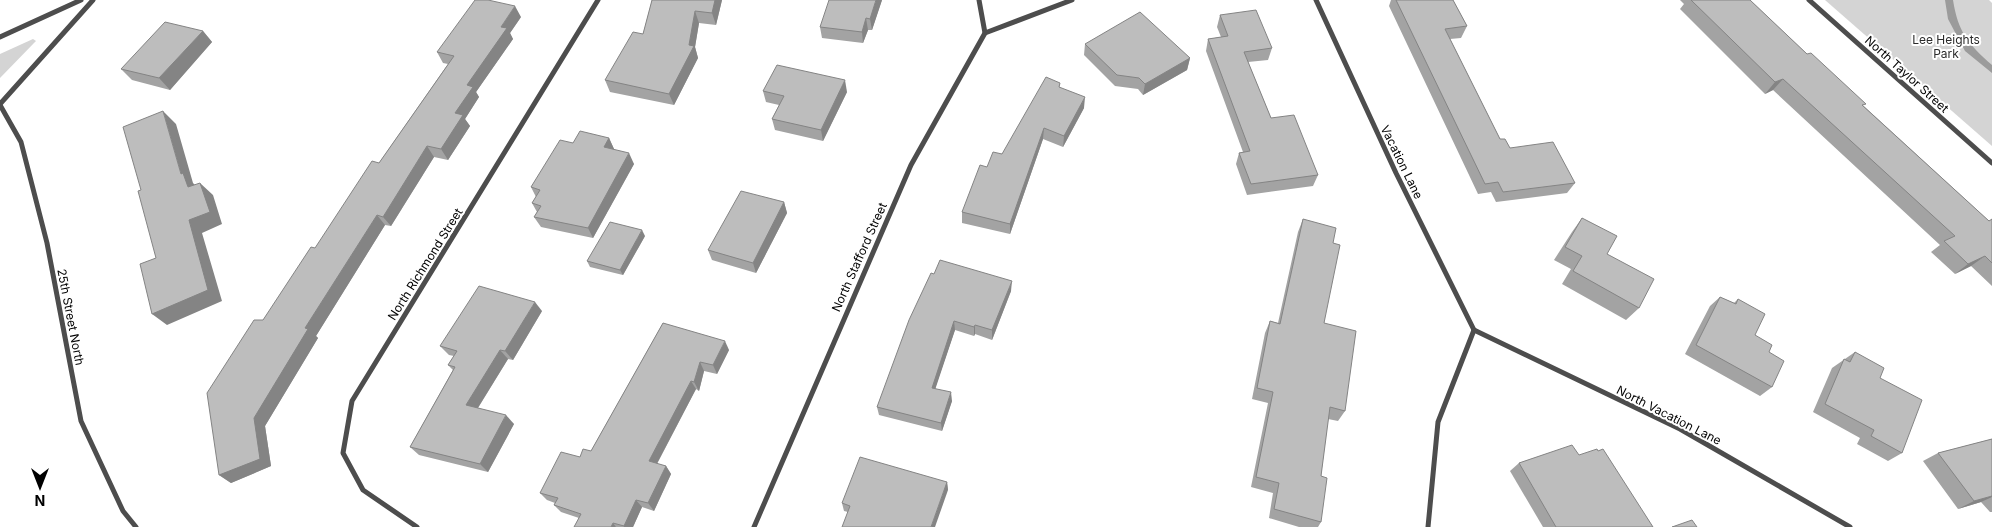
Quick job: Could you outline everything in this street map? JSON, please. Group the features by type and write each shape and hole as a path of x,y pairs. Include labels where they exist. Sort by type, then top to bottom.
{"street":[{"path":"0,37 81,0"},
{"path":"0,104 93,0"},
{"name":"North Richmond Street","path":"417,527 363,490 355,475 344,453 352,402 598,0"},
{"path":"979,0 985,33 1072,0"},
{"name":"Vacation Lane","path":"1316,0 1396,173 1474,330"},
{"name":"North Taylor Street","path":"1808,0 1992,163"},
{"name":"North Stafford Street","path":"754,527 842,320 911,165 985,33"},
{"name":"25th Street North","path":"0,104 24,151 47,243 81,421 123,511 136,527"},
{"path":"1428,527 1438,422 1474,330"},
{"name":"North Vacation Lane","path":"1474,330 1680,429 1850,527"}],"green space":[{"name":"Lee Heights Park","path":"1825,0 1989,0 1992,3 1992,146"},
{"path":"33,39 36,41 0,78 0,54"}],"building":[{"path":"475,0 488,0 515,6 501,27 507,28 467,85 473,87 455,113 463,115 441,149 427,146 383,217 377,215 305,328 308,329 254,418 260,459 219,475 207,393 254,320 263,320 311,247 315,248 372,161 379,163 454,56 437,52"},
{"path":"652,0 715,0 712,13 695,11 689,45 694,46 669,94 605,80 633,32 643,34"},
{"path":"829,0 876,0 870,19 866,18 862,32 820,27"},
{"path":"1396,0 1453,0 1467,26 1445,29 1500,139 1505,139 1510,148 1553,142 1575,183 1503,192 1498,182 1485,184"},
{"path":"1691,0 1750,0 1807,54 1811,53 1866,104 1862,105 1989,221 1992,219 1992,263 1985,256 1968,264 1944,241 1955,236 1783,79 1775,82"},
{"path":"1256,10 1272,48 1244,52 1271,118 1294,115 1318,175 1251,184 1239,153 1250,151 1208,39 1228,36 1220,15"},
{"path":"1140,12 1190,58 1145,84 1139,78 1117,75 1085,44"},
{"path":"165,22 203,31 159,78 121,69"},
{"path":"777,65 845,80 821,130 772,119 784,96 763,91"},
{"path":"1046,77 1060,83 1059,87 1085,97 1064,136 1044,128 1010,224 962,212 980,165 987,167 993,152 1002,154"},
{"path":"163,111 181,174 183,173 188,187 200,183 210,212 189,220 208,290 152,314 140,264 156,258 138,191 141,190 123,127"},
{"path":"580,131 609,138 604,147 629,153 588,228 534,217 541,206 532,203 540,190 531,187 560,140 573,143"},
{"path":"741,191 784,202 753,263 708,250"},
{"path":"1582,218 1617,236 1607,254 1654,279 1639,308 1573,271 1582,256 1565,247"},
{"path":"1303,219 1336,228 1333,243 1340,245 1324,323 1356,331 1345,411 1330,407 1321,476 1327,478 1321,522 1274,509 1279,483 1256,477 1273,392 1257,388 1270,321 1280,324"},
{"path":"610,222 642,230 620,270 587,261"},
{"path":"940,260 1012,281 992,330 954,321 932,388 951,392 941,423 877,407 909,320 931,273 934,274"},
{"path":"479,286 535,302 505,351 500,350 466,405 506,415 480,464 410,447 455,367 448,365 457,351 440,346"},
{"path":"1720,297 1736,304 1738,299 1765,314 1755,335 1772,345 1769,352 1784,361 1772,387 1696,345"},
{"path":"663,323 725,341 713,365 700,362 694,382 691,381 649,461 666,466 648,503 636,500 624,526 613,523 611,527 574,527 581,514 554,505 558,498 540,493 561,452 580,457 583,449 591,451"},
{"path":"1855,352 1884,368 1880,378 1922,400 1902,453 1871,436 1874,430 1825,404 1844,359 1850,362"},
{"path":"1992,439 1992,496 1974,501 1938,453"},
{"path":"1572,445 1579,455 1603,449 1653,527 1556,527 1519,463"},
{"path":"860,457 947,482 931,527 842,527 850,506 842,503"},
{"path":"1692,520 1697,527 1672,527"}],"waterway":[{"path":"1949,0 1952,19 1968,49 1992,70"}]}
